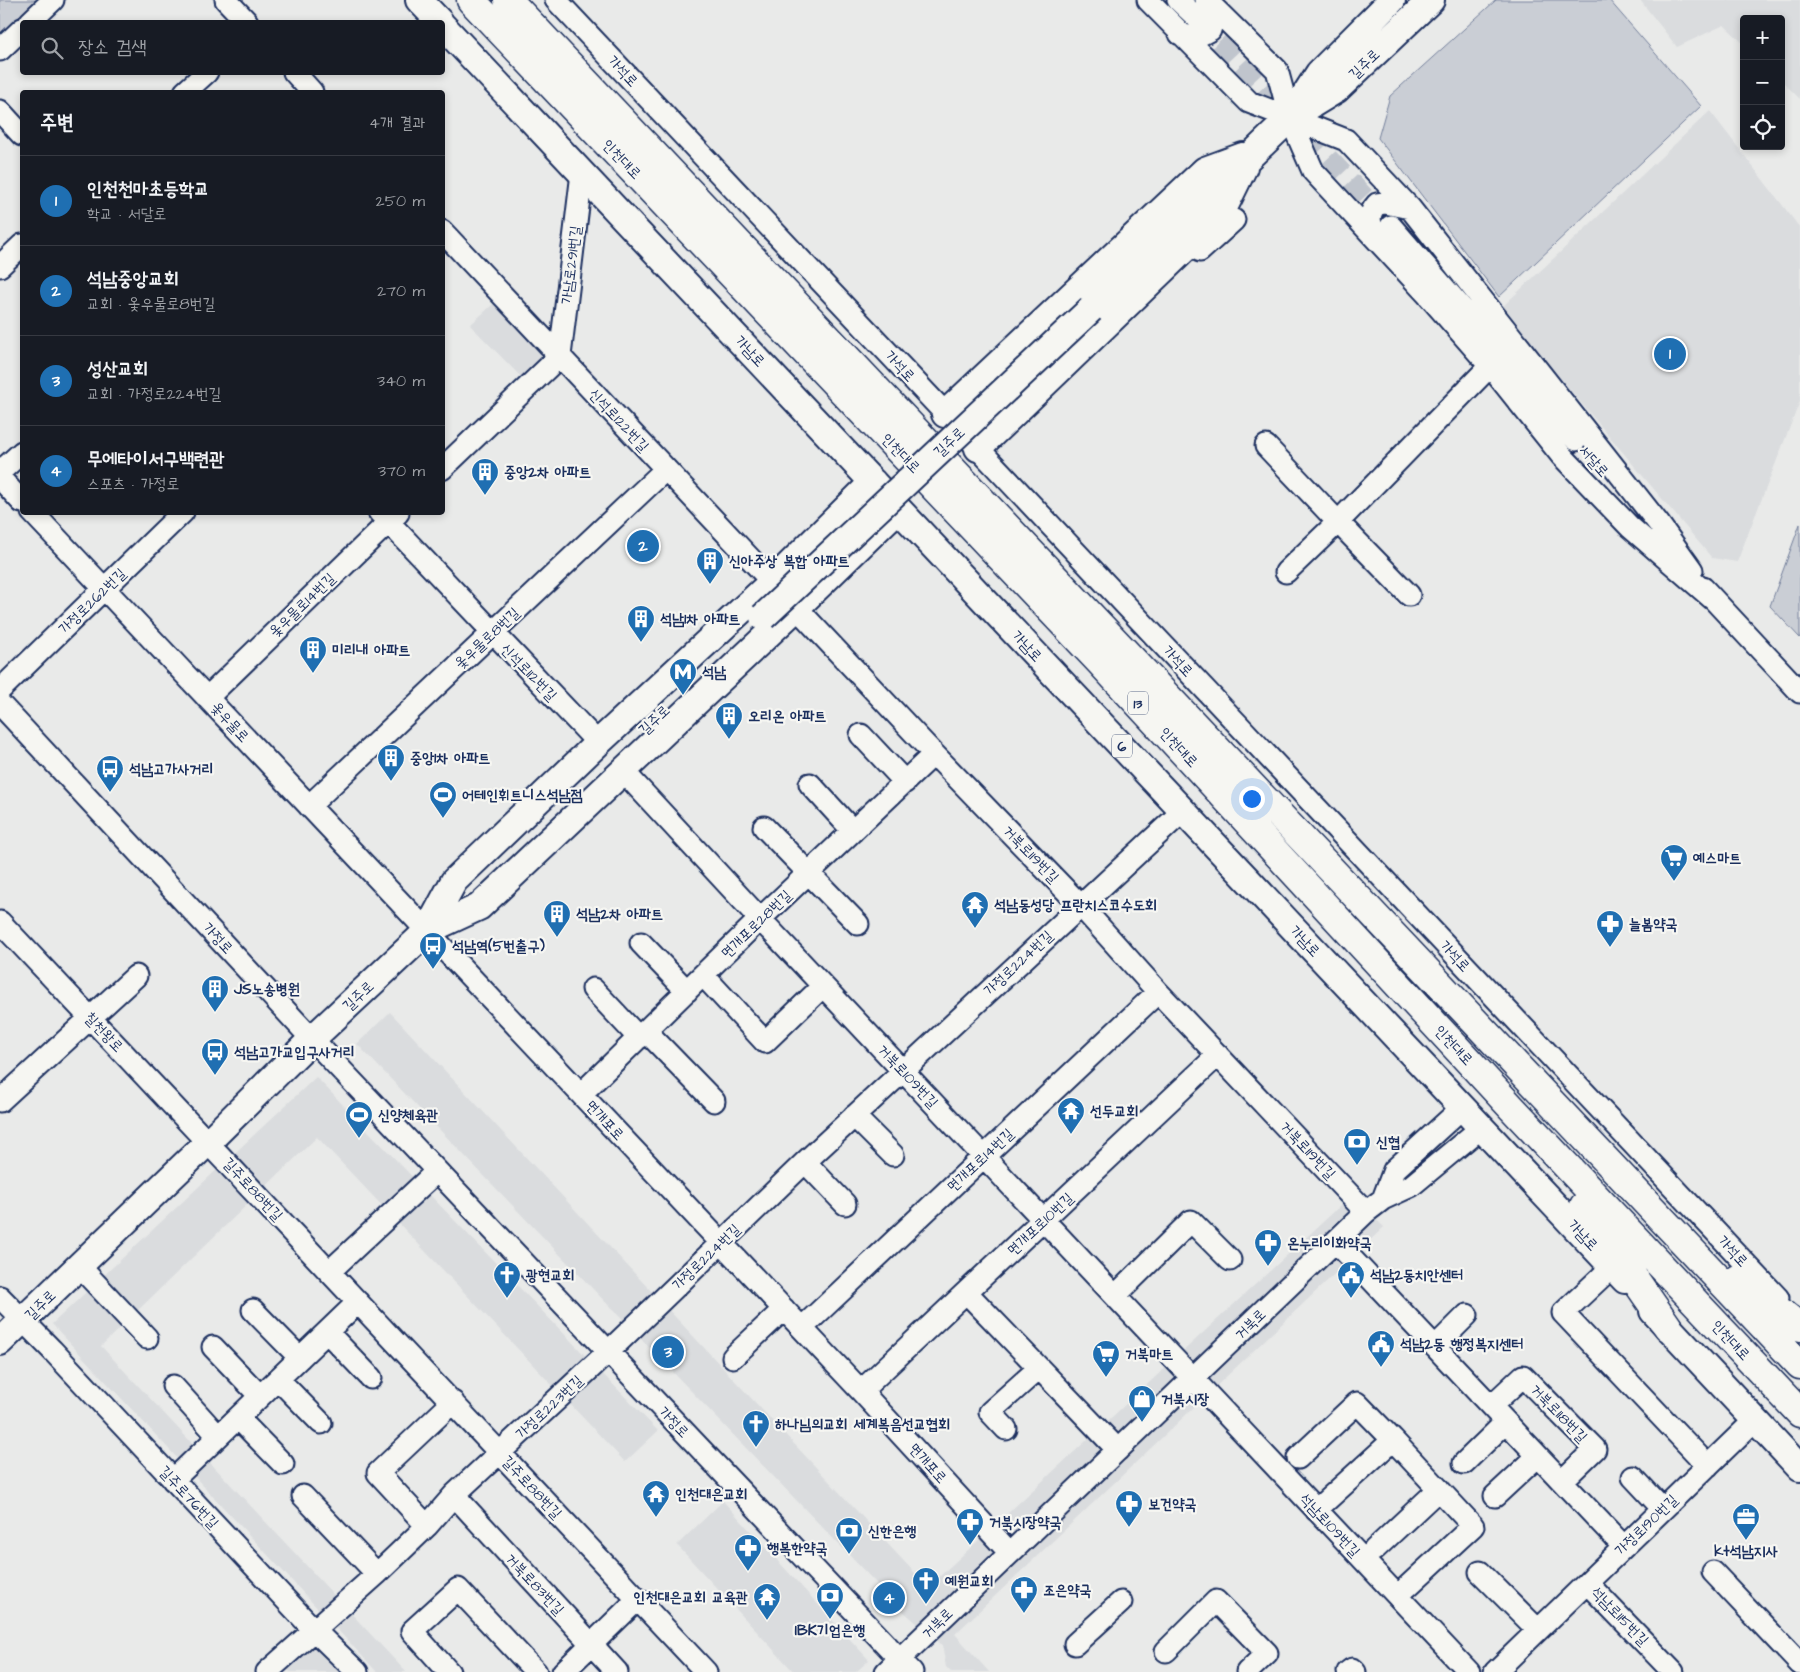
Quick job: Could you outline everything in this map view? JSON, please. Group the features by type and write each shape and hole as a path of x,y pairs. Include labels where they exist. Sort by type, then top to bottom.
{"highway":[{"name":"인천대로","path":"470,0 1100,662 1512,1108 1800,1413"},
{"name":"인천대로","path":"508,0 1800,1365"},
{"path":"1512,1108 1593,1217 1668,1327"},
{"path":"1658,1213 1800,1327"}],"main road":[{"name":"가남로","path":"419,0 437,20"},
{"name":"길주로","path":"1290,118 1319,73 1392,0"},
{"name":"길주로","path":"0,1342 312,1039 1091,309 1251,153 1290,118 1336,90 1431,0"},
{"name":"가남로","path":"445,28 1482,1127 1800,1468"},
{"name":"길주로","path":"946,414 1205,170 1251,153"},
{"name":"길주로","path":"982,453 1221,214 1251,153"},
{"path":"427,931 454,881 598,743 772,582 873,482"},
{"path":"427,931 479,907 624,772 898,509"}],"street":[{"path":"32,20 53,0"},
{"path":"226,0 245,20"},
{"name":"가석로","path":"556,0 1800,1322"},
{"path":"1148,0 1249,102 1346,140 1410,208 1660,524 1713,599"},
{"path":"1178,0 1205,8 1277,70 1290,118 1313,171 1383,232"},
{"path":"1180,34 1195,38 1210,30 1214,16 1205,8"},
{"path":"0,50 20,31"},
{"path":"187,90 204,75"},
{"path":"297,75 310,90"},
{"path":"0,111 20,133"},
{"name":"가남로291번길","path":"560,356 582,174"},
{"path":"1410,208 1385,203 1377,204 1371,210 1369,218 1383,232 1427,294 1490,366 1561,455 1630,526 1713,599"},
{"path":"982,453 1234,220"},
{"name":"서달로","path":"1383,232 1713,599 1800,692"},
{"name":"신석로122번길","path":"447,245 560,356 796,608"},
{"path":"0,266 20,247"},
{"path":"445,466 560,356"},
{"path":"1286,572 1338,522 1490,366"},
{"path":"1266,446 1409,595"},
{"path":"0,472 20,454"},
{"name":"옻우물로8번길","path":"309,806 666,469"},
{"path":"0,478 20,500"},
{"name":"옻우물로","path":"35,515 427,931"},
{"name":"가정로262번길","path":"0,690 180,515"},
{"name":"신석로112번길","path":"388,516 492,633 598,743"},
{"name":"옻우물로14번길","path":"207,698 388,516"},
{"name":"거북로119번길","path":"796,608 1080,905 1158,992 1366,1212"},
{"name":"가정로","path":"0,704 312,1039 608,1352 899,1668"},
{"path":"861,735 905,782"},
{"name":"면개포로28번길","path":"581,1094 760,919 934,754"},
{"name":"거북로109번길","path":"624,772 1192,1378"},
{"path":"810,784 853,831"},
{"name":"가정로224번길","path":"608,1352 805,1162 1183,811"},
{"path":"764,827 858,924"},
{"name":"칠천왕로","path":"0,922 208,1142"},
{"name":"면개포로","path":"427,931 862,1391 1010,1553"},
{"path":"641,943 687,991"},
{"path":"703,975 765,1042 823,986"},
{"path":"0,1101 136,976"},
{"path":"593,990 714,1101"},
{"name":"면개포로14번길","path":"802,1328 1158,992"},
{"name":"면개포로10번길","path":"862,1391 1218,1055"},
{"path":"1382,1199 1394,1170 1462,1107"},
{"path":"854,1116 893,1155"},
{"path":"1382,1199 1411,1186 1482,1127"},
{"name":"길주로88번길","path":"208,1142 706,1672"},
{"path":"805,1162 845,1204"},
{"path":"330,1271 437,1171"},
{"name":"거북로","path":"899,1668 1010,1553 1366,1212 1382,1199"},
{"path":"1114,1296 1191,1221 1230,1260"},
{"path":"1336,1242 1624,1547"},
{"path":"80,1266 147,1338"},
{"path":"1612,1267 1562,1313 1708,1466"},
{"path":"967,1293 1118,1450"},
{"name":"길주로76번길","path":"0,1297 315,1631 357,1672"},
{"path":"173,1480 358,1302"},
{"path":"732,1357 784,1309"},
{"path":"253,1310 300,1358"},
{"path":"1435,1347 1467,1316"},
{"path":"327,1332 371,1378"},
{"path":"213,1347 260,1396"},
{"name":"가정로223번길","path":"267,1672 315,1631 376,1574 427,1526 454,1495 608,1352"},
{"path":"1006,1429 990,1412 1039,1368"},
{"name":"거북로118번길","path":"1491,1406 1523,1376 1595,1449 1562,1481"},
{"name":"석남로109번길","path":"1192,1378 1469,1672"},
{"path":"278,1379 321,1423"},
{"path":"173,1386 218,1436"},
{"path":"427,1526 378,1473 452,1402"},
{"path":"1298,1458 1357,1403 1474,1526 1407,1587"},
{"path":"238,1418 282,1464"},
{"name":"가정로190번길","path":"1495,1672 1755,1420"},
{"path":"1464,1463 1506,1422"},
{"path":"1316,1510 1393,1440"},
{"path":"1494,1496 1538,1456"},
{"path":"1633,1477 1663,1509"},
{"path":"1374,1550 1438,1489"},
{"name":"거북로83번길","path":"454,1495 617,1672"},
{"path":"303,1496 376,1574"},
{"path":"1480,1572 1538,1630"},
{"path":"1712,1572 1800,1664 1791,1672"},
{"name":"석남로115번길","path":"1587,1583 1673,1672"},
{"path":"449,1672 412,1632 458,1589 536,1672"},
{"path":"563,1672 638,1600"},
{"path":"1166,1651 1216,1601 1267,1652 1247,1672"},
{"path":"1075,1644 1121,1602"},
{"path":"1348,1672 1352,1669 1355,1672"}],"shaded area":[{"path":"0,0 53,0 32,20 20,20 20,31 0,50"},
{"path":"1496,0 1609,0 1701,106 1499,297 1378,138 1390,96"},
{"path":"1640,0 1800,0 1800,99 1785,84 1785,15 1740,15 1740,40 1724,25 1677,47"},
{"path":"1710,111 1800,228 1800,401 1737,562 1712,558 1501,308"},
{"path":"503,295 560,356 529,385 470,325"},
{"path":"1800,524 1800,638 1770,606"},
{"path":"390,1012 928,1587 1351,1196 1384,1227 955,1634 989,1672 951,1672 946,1667 942,1645 903,1611 357,1044"},
{"path":"316,1077 658,1431 625,1462 317,1137 101,1346 406,1672 377,1672 52,1324"},
{"path":"723,1501 869,1660 856,1672 794,1672 677,1545"},
{"path":"318,1642 346,1672 290,1672 288,1670"}],"tunnel":[{"path":"1197,18 1391,226"}],"place":[{"name":"인천천마초등학교","path":"1670,354"},
{"name":"중앙2차 아파트","path":"485,496"},
{"name":"석남중앙교회","path":"643,546"},
{"name":"신아주상 복합 아파트","path":"710,585"},
{"name":"석남1차 아파트","path":"641,643"},
{"name":"미리내 아파트","path":"313,674"},
{"name":"석남","path":"683,696"},
{"name":"오리온 아파트","path":"729,740"},
{"name":"중앙1차 아파트","path":"391,782"},
{"name":"석남고가사거리","path":"110,793"},
{"name":"어테인휘트니스석남점","path":"443,819"},
{"name":"예스마트","path":"1674,882"},
{"name":"석남동성당 프란치스코수도회","path":"975,929"},
{"name":"석남2차 아파트","path":"557,938"},
{"name":"늘봄약국","path":"1610,948"},
{"name":"석남역(5번출구)","path":"433,970"},
{"name":"JS노송병원","path":"215,1013"},
{"name":"석남고가교입구사거리","path":"215,1076"},
{"name":"선두교회","path":"1071,1135"},
{"name":"신양체육관","path":"359,1139"},
{"name":"신협","path":"1357,1166"},
{"name":"온누리이화약국","path":"1268,1267"},
{"name":"광현교회","path":"507,1299"},
{"name":"석남2동치안센터","path":"1351,1299"},
{"name":"성산교회","path":"668,1352"},
{"name":"석남2동 행정복지센터","path":"1381,1368"},
{"name":"거북마트","path":"1106,1378"},
{"name":"거북시장","path":"1142,1423"},
{"name":"하나님의교회 세계복음선교협회","path":"756,1448"},
{"name":"인천대은교회","path":"656,1518"},
{"name":"보건약국","path":"1129,1528"},
{"name":"kt석남지사","path":"1746,1541"},
{"name":"거북시장약국","path":"970,1546"},
{"name":"신한은행","path":"849,1555"},
{"name":"행복한약국","path":"748,1572"},
{"name":"무에타이서구백련관","path":"889,1598"},
{"name":"예원교회","path":"926,1605"},
{"name":"조은약국","path":"1024,1614"},
{"name":"IBK기업은행","path":"830,1620"},
{"name":"인천대은교회 교육관","path":"767,1621"}]}
